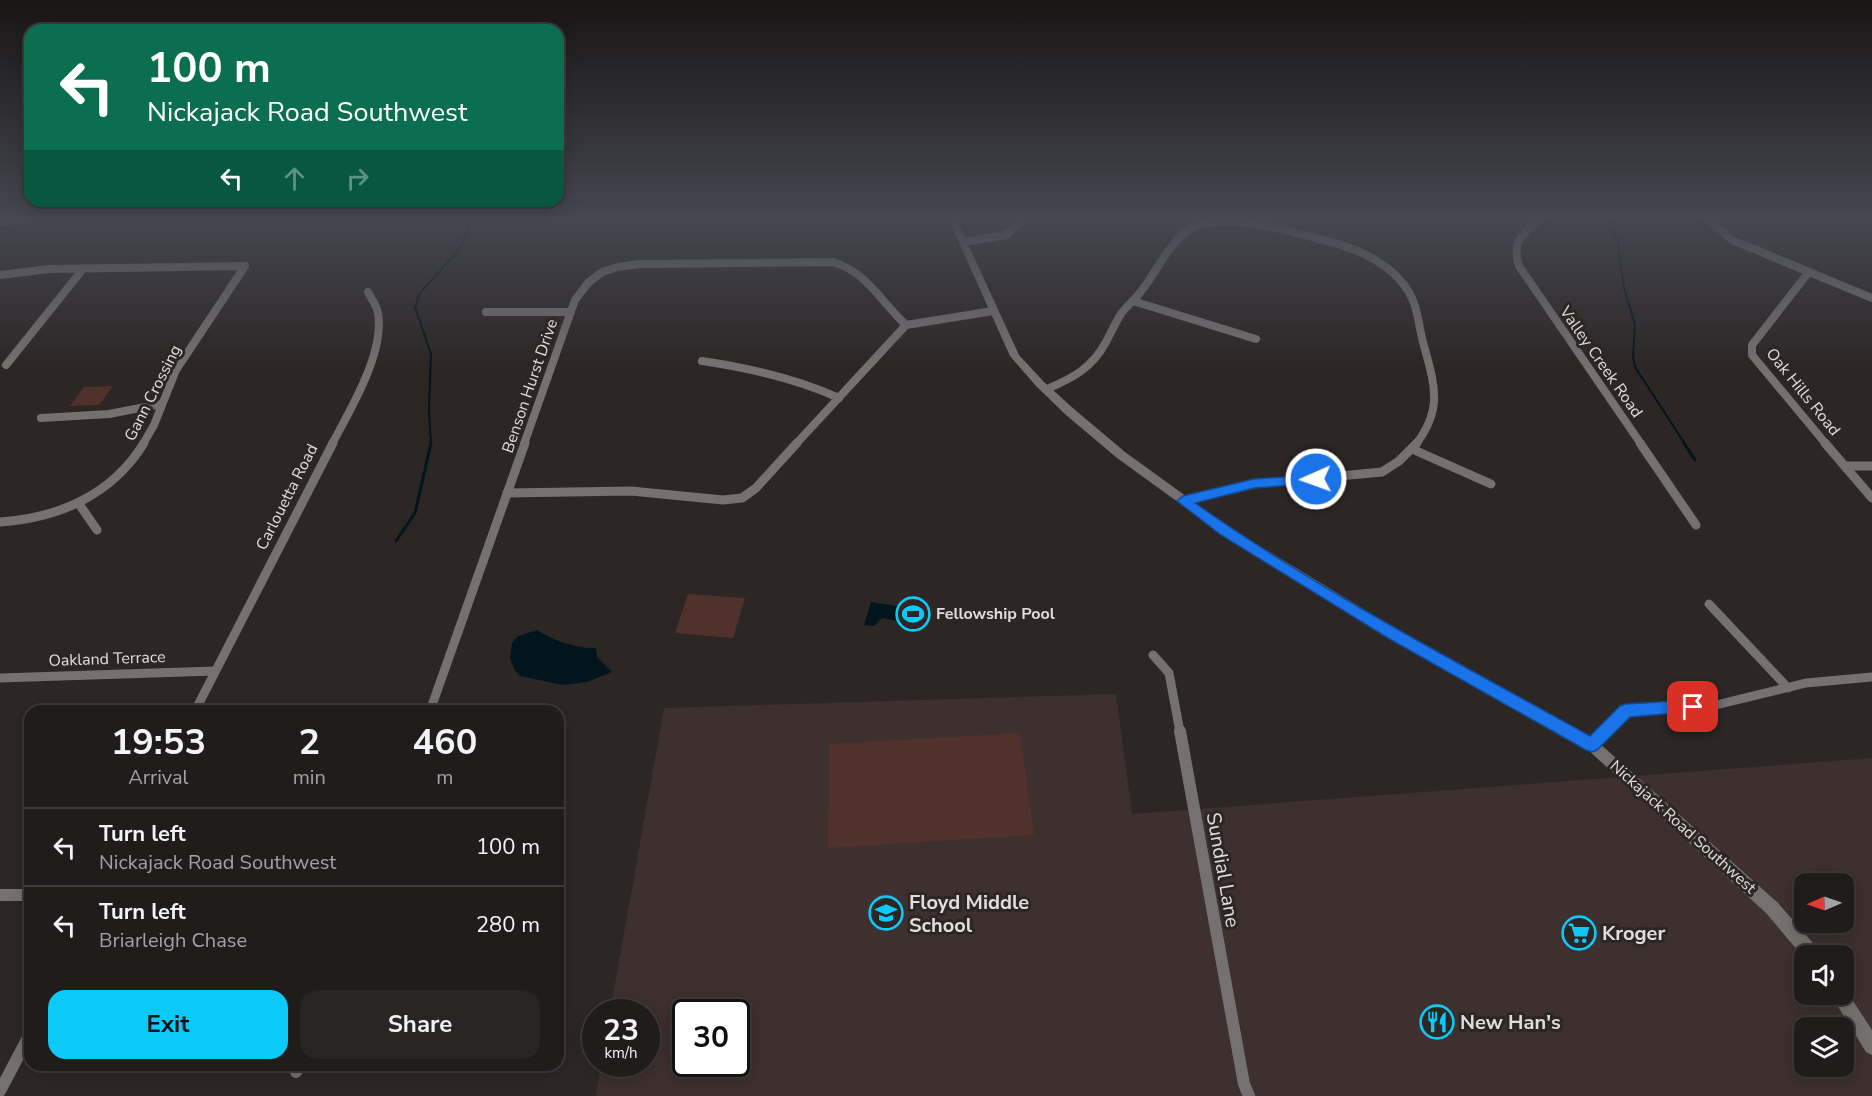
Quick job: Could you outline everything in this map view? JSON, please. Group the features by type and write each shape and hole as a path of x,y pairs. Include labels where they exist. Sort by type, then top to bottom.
{"street":[{"name":"Gann Crossing","path":"0,275 38,270 183,267"},
{"name":"Gann Crossing","path":"0,522 42,518 79,504 111,484 123,472 149,435 183,359 244,267"},
{"name":"Benson Hurst Drive","path":"432,705 575,300 593,276 616,267"},
{"name":"Benson Hurst Drive","path":"848,267 856,270 895,316 906,325"},
{"name":"Nickajack Road Southwest","path":"974,267 1015,356 1070,412 1121,455 1226,531 1393,634 1592,745 1772,908 1804,945"},
{"path":"1047,389 1085,371 1122,313 1159,267"},
{"path":"1183,501 1254,484 1382,472 1392,467 1412,449 1426,432 1435,408 1429,366 1415,307 1406,288 1384,267"},
{"name":"Valley Creek Road","path":"1520,267 1696,525"},
{"path":"1795,267 1872,298"},
{"path":"6,364 82,269"},
{"name":"Oak Hills Road","path":"1808,273 1752,345 1752,355 1872,498"},
{"name":"Carlouetta Road","path":"198,705 366,379 376,348 378,314 368,291"},
{"path":"1133,301 1256,339"},
{"path":"507,493 620,490 706,500 742,498 756,488 906,325 993,311"},
{"path":"486,312 570,312"},
{"path":"702,361 754,368 796,379 839,398"},
{"path":"41,418 109,414 161,404"},
{"path":"1412,449 1491,484"},
{"path":"1845,466 1872,466"},
{"path":"79,504 97,530"},
{"path":"1709,604 1788,688"},
{"name":"Sundial Lane","path":"1153,655 1169,673 1244,1084 1249,1096"},
{"name":"Oakland Terrace","path":"0,678 215,671"},
{"path":"1592,745 1626,711 1716,705 1806,683 1872,677"},
{"path":"0,895 24,895"},
{"path":"1847,1005 1872,1046"},
{"path":"0,1091 24,1045"}],"shaded area":[{"path":"113,386 99,405 70,406 84,387"},
{"path":"688,594 745,598 733,638 675,633"},
{"path":"871,602 907,606 902,622 882,618 874,626 864,625"},
{"path":"537,630 565,643 596,648 597,657 612,672 587,682 563,685 520,676 514,669 510,658 512,643 518,636"},
{"path":"1116,694 1132,814 1872,758 1872,1096 596,1096 599,1077 660,1077 660,999 612,999 664,708"},
{"path":"1020,733 1034,835 828,848 829,744"}],"waterway":[{"path":"431,443 429,410 431,354 415,307 420,293 443,267"},
{"path":"1621,267 1624,288 1635,325 1633,356 1635,367 1685,444"},
{"path":"396,541 415,513 431,443"},
{"path":"1684,443 1695,460"}],"place":[{"name":"Fellowship Pool","path":"913,614"},
{"name":"Floyd Middle School","path":"886,913"},
{"name":"Kroger","path":"1579,933"},
{"name":"New Han's","path":"1437,1022"}],"route":[{"path":"1316,479 1254,484 1183,501 1280,566 1393,634 1592,745 1626,711 1693,707"}]}
